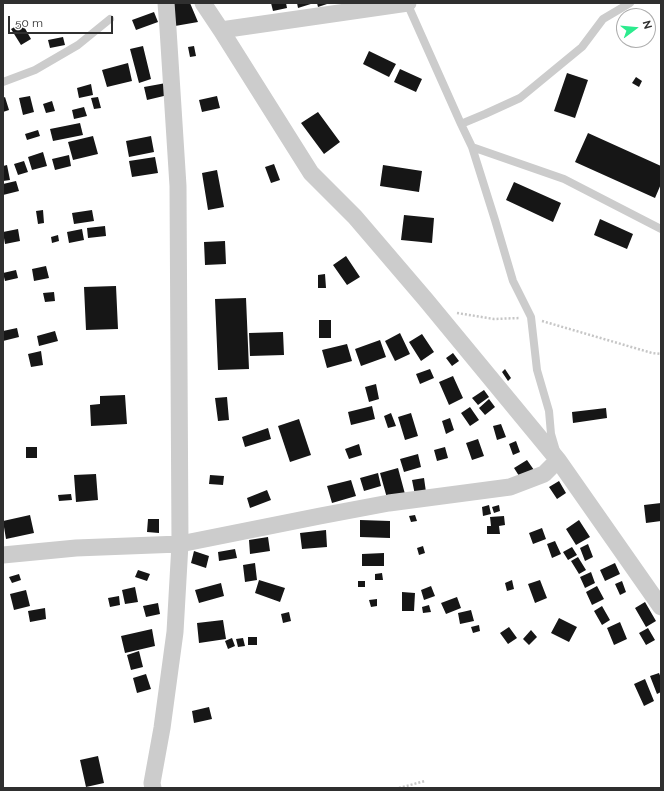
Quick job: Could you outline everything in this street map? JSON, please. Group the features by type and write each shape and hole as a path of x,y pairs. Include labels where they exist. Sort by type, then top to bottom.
{"street":[{"path":"153,788 152,783 162,728 174,632 180,544 178,186 166,3"},
{"path":"203,3 311,173 355,217 426,300 558,460 661,607"},
{"path":"221,30 407,3"},
{"path":"3,555 76,548 180,544 389,503 510,487 544,474 558,460"}],"lane":[{"path":"407,3 472,147 513,281 531,317 537,370 549,411 551,434 558,460"},
{"path":"461,124 520,98 582,46 603,19 630,3"},
{"path":"3,82 35,70 78,45 110,18"},
{"path":"472,147 564,179 661,229"}],"path":[{"path":"399,788 425,781"}],"building":[{"path":"174,3 190,3 198,22 175,26"},
{"path":"271,3 286,3 287,8 273,11"},
{"path":"297,3 314,3 298,8"},
{"path":"317,3 330,3 318,7"},
{"path":"154,12 158,22 136,30 132,20"},
{"path":"22,23 31,39 21,45 11,29"},
{"path":"63,37 65,45 50,48 48,40"},
{"path":"143,46 151,79 139,83 130,49"},
{"path":"194,46 196,56 190,57 188,47"},
{"path":"369,51 396,64 389,77 363,64"},
{"path":"128,63 132,81 107,87 102,70"},
{"path":"400,69 422,79 416,92 394,82"},
{"path":"567,73 588,80 575,118 554,111"},
{"path":"636,77 642,81 639,87 632,83"},
{"path":"166,83 168,95 147,100 144,87"},
{"path":"91,84 93,95 79,98 77,88"},
{"path":"30,96 34,112 23,115 19,98"},
{"path":"217,96 220,108 202,112 199,100"},
{"path":"5,97 9,110 3,112 3,98"},
{"path":"98,97 101,108 94,109 91,98"},
{"path":"52,101 55,111 46,113 43,104"},
{"path":"84,107 87,116 74,119 72,110"},
{"path":"318,112 340,142 324,154 301,123"},
{"path":"80,123 83,135 53,141 50,129"},
{"path":"38,130 40,136 27,140 25,134"},
{"path":"588,133 661,166 661,184 655,198 575,162"},
{"path":"93,136 98,154 73,160 68,142"},
{"path":"151,136 154,152 129,157 126,141"},
{"path":"43,152 47,166 32,170 28,157"},
{"path":"69,155 71,166 55,170 52,159"},
{"path":"155,157 158,173 132,177 129,161"},
{"path":"24,161 28,172 18,175 14,164"},
{"path":"274,164 280,180 271,183 265,167"},
{"path":"7,165 10,180 3,181 3,166"},
{"path":"383,165 422,171 419,192 380,186"},
{"path":"217,170 224,207 208,210 202,173"},
{"path":"16,181 19,191 3,195 3,184"},
{"path":"514,182 561,203 553,222 506,200"},
{"path":"43,210 44,223 38,224 36,211"},
{"path":"92,210 94,221 74,224 72,213"},
{"path":"404,215 434,218 432,243 401,240"},
{"path":"600,219 633,234 627,249 594,235"},
{"path":"105,226 106,236 88,238 87,228"},
{"path":"18,229 20,241 5,244 3,232"},
{"path":"82,229 84,240 69,243 67,232"},
{"path":"58,235 59,241 52,243 51,237"},
{"path":"225,241 226,264 205,265 204,242"},
{"path":"346,256 360,277 347,285 333,265"},
{"path":"46,266 49,278 34,281 32,269"},
{"path":"16,270 18,278 5,281 3,273"},
{"path":"325,274 326,288 318,288 318,275"},
{"path":"116,286 118,329 86,330 84,287"},
{"path":"54,292 55,301 45,302 43,293"},
{"path":"246,298 249,369 218,370 215,299"},
{"path":"319,320 331,320 331,338 319,338"},
{"path":"17,328 19,337 3,341 3,331"},
{"path":"55,331 58,341 39,346 37,336"},
{"path":"283,332 284,355 250,356 249,333"},
{"path":"400,333 410,354 395,361 385,341"},
{"path":"422,334 434,352 421,361 409,342"},
{"path":"380,340 386,357 361,366 355,349"},
{"path":"347,344 352,361 327,368 322,350"},
{"path":"41,351 43,365 31,367 28,354"},
{"path":"453,353 459,361 452,366 446,358"},
{"path":"430,369 434,378 420,384 416,374"},
{"path":"505,369 511,378 508,381 502,372"},
{"path":"453,376 463,398 449,405 439,382"},
{"path":"376,384 379,399 369,402 365,387"},
{"path":"484,390 489,397 478,405 472,398"},
{"path":"125,395 127,424 91,426 90,405 100,404 100,396"},
{"path":"227,397 229,420 218,421 215,398"},
{"path":"489,399 495,407 485,415 479,408"},
{"path":"372,406 375,419 351,425 348,412"},
{"path":"470,407 479,420 470,426 461,413"},
{"path":"606,408 607,418 573,423 572,412"},
{"path":"391,413 396,426 388,428 384,416"},
{"path":"411,413 418,436 405,440 398,417"},
{"path":"450,418 454,430 446,434 442,421"},
{"path":"299,419 311,455 290,462 278,426"},
{"path":"501,424 506,437 497,440 493,426"},
{"path":"268,428 271,439 245,447 242,437"},
{"path":"478,439 484,456 472,460 466,443"},
{"path":"516,441 520,452 513,455 509,444"},
{"path":"359,444 362,455 349,459 345,449"},
{"path":"26,447 37,447 37,458 26,458"},
{"path":"445,447 448,458 437,461 434,450"},
{"path":"418,454 421,467 404,472 400,459"},
{"path":"527,460 534,470 521,479 514,468"},
{"path":"398,468 405,494 387,498 380,473"},
{"path":"378,473 381,486 364,491 360,478"},
{"path":"96,474 98,500 76,502 74,475"},
{"path":"210,475 224,476 223,485 209,484"},
{"path":"424,478 426,492 415,495 412,480"},
{"path":"351,480 356,496 332,503 327,486"},
{"path":"559,481 566,493 557,499 549,487"},
{"path":"267,490 271,500 250,508 247,498"},
{"path":"71,494 72,500 59,501 58,495"},
{"path":"661,503 661,521 646,523 644,505"},
{"path":"489,505 491,514 483,516 482,507"},
{"path":"499,505 500,511 494,513 492,507"},
{"path":"30,515 34,533 6,539 3,521"},
{"path":"415,515 417,521 411,522 409,516"},
{"path":"504,516 505,525 499,526 500,534 487,534 487,526 491,526 490,517"},
{"path":"148,519 159,519 159,533 147,532"},
{"path":"360,520 390,521 390,538 360,537"},
{"path":"579,520 590,537 576,545 566,529"},
{"path":"542,528 546,539 533,544 529,533"},
{"path":"326,530 327,547 302,549 300,533"},
{"path":"268,537 270,551 250,554 249,540"},
{"path":"555,541 561,554 552,558 547,544"},
{"path":"588,544 593,557 585,561 580,548"},
{"path":"423,546 425,553 419,555 417,548"},
{"path":"572,547 577,555 568,560 563,552"},
{"path":"235,549 237,558 219,561 218,552"},
{"path":"194,551 209,556 206,568 191,563"},
{"path":"384,553 384,566 362,566 362,554"},
{"path":"578,557 586,570 579,574 571,561"},
{"path":"255,563 257,580 245,582 243,565"},
{"path":"615,563 620,574 605,581 600,570"},
{"path":"138,570 150,574 147,581 135,577"},
{"path":"591,572 595,583 585,588 580,577"},
{"path":"382,573 383,580 375,580 375,574"},
{"path":"19,574 21,580 12,583 9,577"},
{"path":"259,580 285,588 280,602 255,593"},
{"path":"512,580 514,589 507,591 505,583"},
{"path":"540,580 547,598 535,603 528,584"},
{"path":"358,581 365,581 365,587 358,587"},
{"path":"622,581 626,592 620,595 615,584"},
{"path":"221,583 224,596 199,603 195,590"},
{"path":"431,586 435,596 424,600 421,590"},
{"path":"597,586 604,599 592,605 586,592"},
{"path":"135,587 138,602 125,604 122,590"},
{"path":"26,590 30,606 14,610 10,594"},
{"path":"402,592 415,593 414,611 402,611"},
{"path":"119,596 120,605 110,607 108,598"},
{"path":"457,597 461,608 446,614 441,603"},
{"path":"377,599 377,606 371,607 369,600"},
{"path":"645,602 656,621 646,627 635,608"},
{"path":"158,603 160,614 146,617 143,606"},
{"path":"429,605 431,612 423,613 422,607"},
{"path":"602,606 610,620 602,625 594,611"},
{"path":"45,608 46,619 30,622 28,611"},
{"path":"471,610 474,621 460,624 458,613"},
{"path":"289,612 291,621 283,623 281,614"},
{"path":"559,618 577,627 569,642 551,633"},
{"path":"223,620 226,639 199,643 197,623"},
{"path":"620,622 627,639 614,645 607,628"},
{"path":"479,625 480,631 473,633 471,627"},
{"path":"509,627 517,638 508,644 500,633"},
{"path":"648,628 655,640 646,645 639,633"},
{"path":"152,629 155,646 125,653 121,636"},
{"path":"531,630 537,637 529,645 523,639"},
{"path":"248,637 257,637 257,645 248,645"},
{"path":"232,638 235,646 228,649 225,641"},
{"path":"243,638 245,646 238,647 236,639"},
{"path":"139,651 143,667 131,670 127,655"},
{"path":"659,673 661,678 661,692 657,694 650,676"},
{"path":"146,674 151,689 137,693 133,678"},
{"path":"645,679 654,701 644,706 634,684"},
{"path":"209,707 212,719 194,723 192,711"},
{"path":"98,756 104,783 86,787 80,760"}]}
